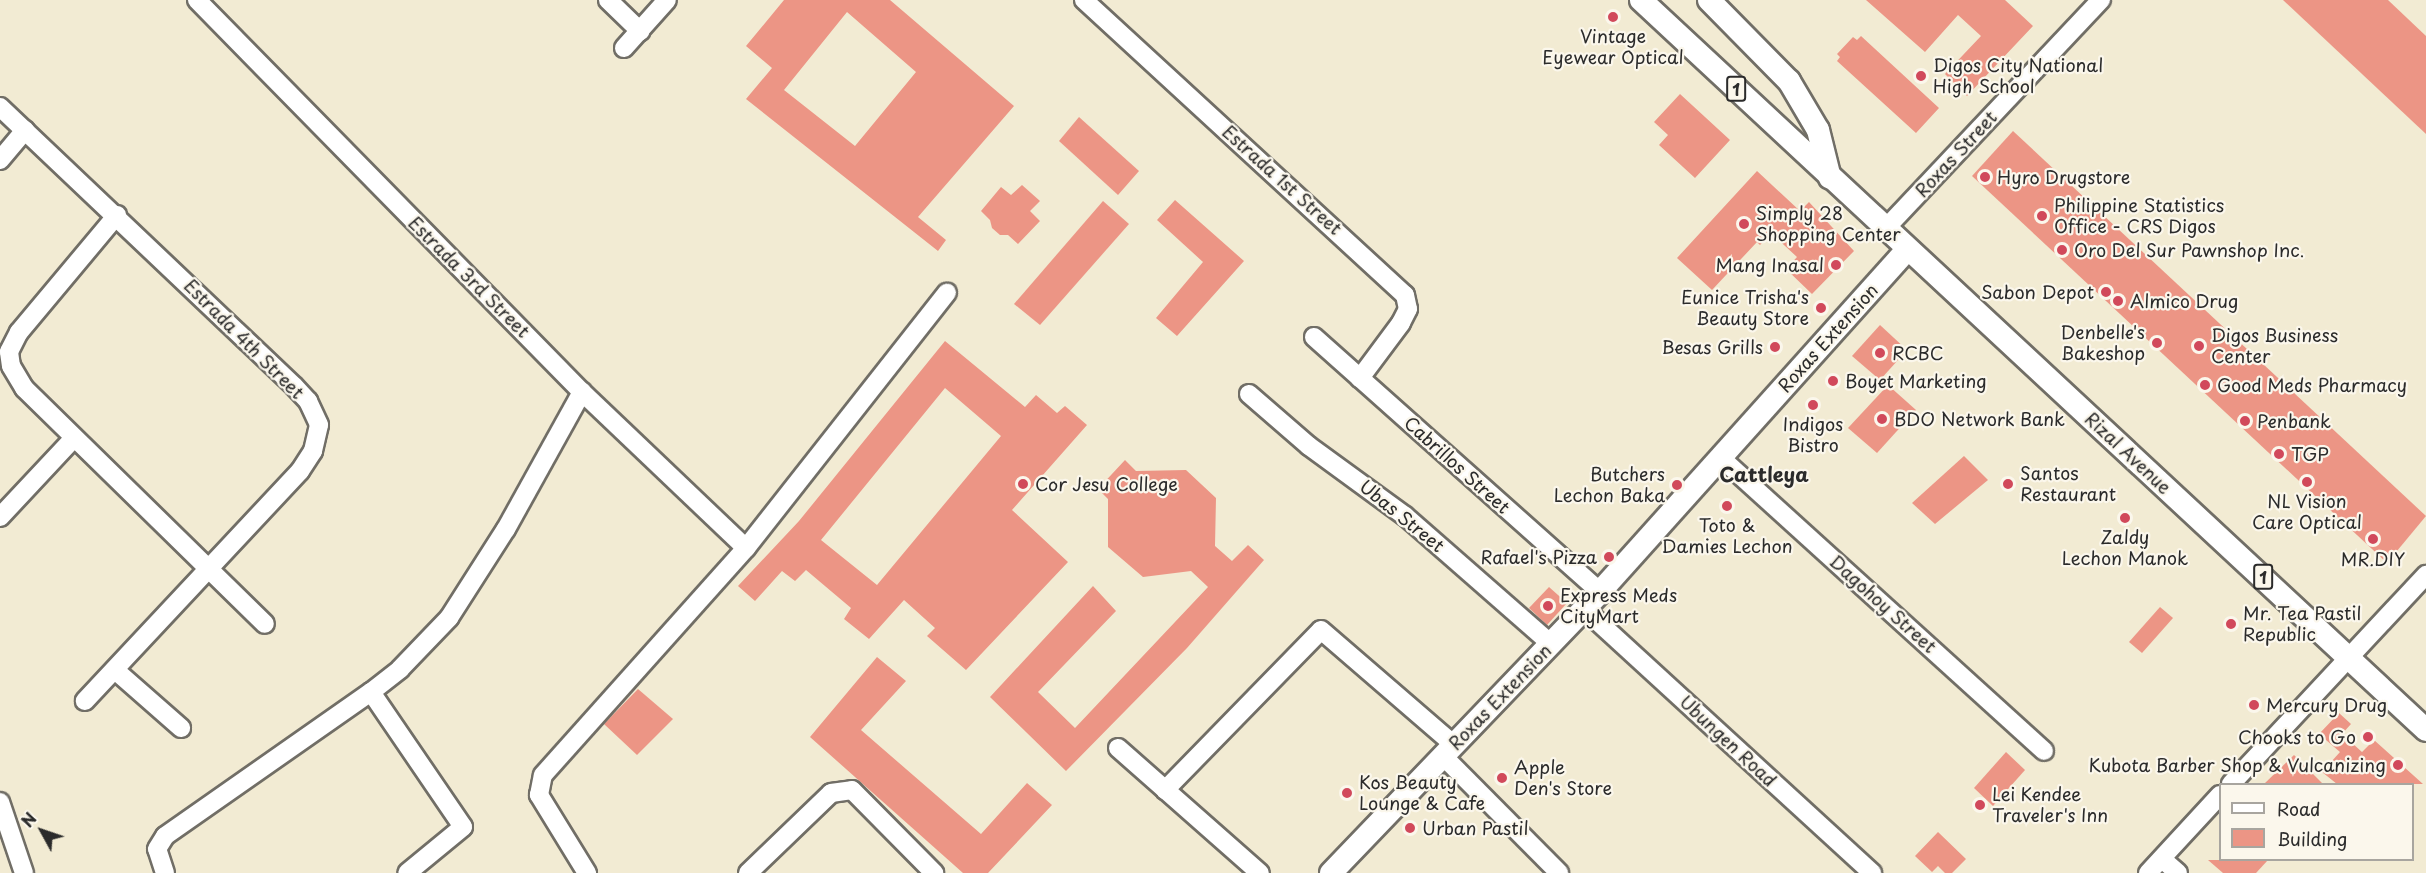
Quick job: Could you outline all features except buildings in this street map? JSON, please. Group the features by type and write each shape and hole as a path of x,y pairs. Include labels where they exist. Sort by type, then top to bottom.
{"main road":[{"name":"Rizal Avenue","path":"1641,0 1907,250 2426,730"},
{"path":"1709,0 1790,81 1818,130 1830,178"},
{"name":"Roxas Extension","path":"1330,873 1600,592 1907,250"}],"street":[{"name":"Estrada 3rd Street","path":"197,0 582,392 746,549"},
{"path":"608,0 640,31"},
{"path":"624,48 667,0"},
{"name":"Estrada 1st Street","path":"1084,0 1405,295 1408,309 1401,323 1359,378"},
{"name":"Roxas Street","path":"1885,229 2101,0"},
{"name":"Estrada 4th Street","path":"0,107 117,215 294,386 317,416 318,436 300,471 211,570 85,701"},
{"path":"0,160 25,130"},
{"path":"117,215 19,332 9,352 11,366 20,382 74,438 265,624"},
{"path":"587,873 539,795 540,782 746,549 947,293"},
{"name":"Cabrillos Street","path":"1314,337 1600,592"},
{"path":"165,873 158,849 165,836 371,692 400,669 449,618 506,529 582,392"},
{"name":"Ubas Street","path":"1249,394 1309,446 1405,516 1551,644"},
{"path":"0,518 74,438"},
{"name":"Dagohoy Street","path":"1721,458 2044,751"},
{"path":"2232,783 2426,575"},
{"name":"Ubungen Road","path":"1584,609 1872,873"},
{"path":"1165,790 1321,630 1449,750 1559,873"},
{"path":"115,670 181,728"},
{"path":"371,692 463,827 407,873"},
{"path":"1118,748 1260,873"},
{"path":"748,873 831,793 852,790 934,873"},
{"path":"2148,873 2219,796"},
{"path":"0,802 24,873"},
{"path":"2162,859 2178,873"}],"place":[{"name":"Vintage Eyewear Optical","path":"1613,17"},
{"name":"Digos City National High School","path":"1921,76"},
{"name":"Hyro Drugstore","path":"1985,177"},
{"name":"Philippine Statistics Office - CRS Digos","path":"2042,216"},
{"name":"Simply 28 Shopping Center","path":"1744,224"},
{"name":"Oro Del Sur Pawnshop Inc.","path":"2062,250"},
{"name":"Mang Inasal","path":"1836,265"},
{"name":"Sabon Depot","path":"2106,292"},
{"name":"Almico Drug","path":"2118,301"},
{"name":"Eunice Trisha's Beauty Store","path":"1821,308"},
{"name":"Denbelle's Bakeshop","path":"2157,343"},
{"name":"Digos Business Center","path":"2199,346"},
{"name":"Besas Grills","path":"1775,347"},
{"name":"RCBC","path":"1880,353"},
{"name":"Boyet Marketing","path":"1833,381"},
{"name":"Good Meds Pharmacy","path":"2205,385"},
{"name":"Indigos Bistro","path":"1813,405"},
{"name":"BDO Network Bank","path":"1882,419"},
{"name":"Penbank","path":"2245,421"},
{"name":"TGP","path":"2279,454"},
{"name":"NL Vision Care Optical","path":"2307,482"},
{"name":"Cor Jesu College","path":"1023,484"},
{"name":"Santos Restaurant","path":"2008,484"},
{"name":"Butchers Lechon Baka","path":"1677,485"},
{"name":"Toto & Damies Lechon","path":"1727,506"},
{"name":"Zaldy Lechon Manok","path":"2125,518"},
{"name":"MR.DIY","path":"2373,539"},
{"name":"Rafael's Pizza","path":"1609,557"},
{"name":"Express Meds CityMart","path":"1548,606"},
{"name":"Mr. Tea Pastil Republic","path":"2231,624"},
{"name":"Mercury Drug","path":"2254,705"},
{"name":"Chooks to Go","path":"2368,737"},
{"name":"Kubota Barber Shop & Vulcanizing","path":"2398,765"},
{"name":"Apple Den's Store","path":"1502,778"},
{"name":"Kos Beauty Lounge & Cafe","path":"1347,793"},
{"name":"Lei Kendee Traveler's Inn","path":"1980,805"},
{"name":"Urban Pastil","path":"1410,828"}],"district":[{"name":"Cattleya","path":"1764,474"}]}
